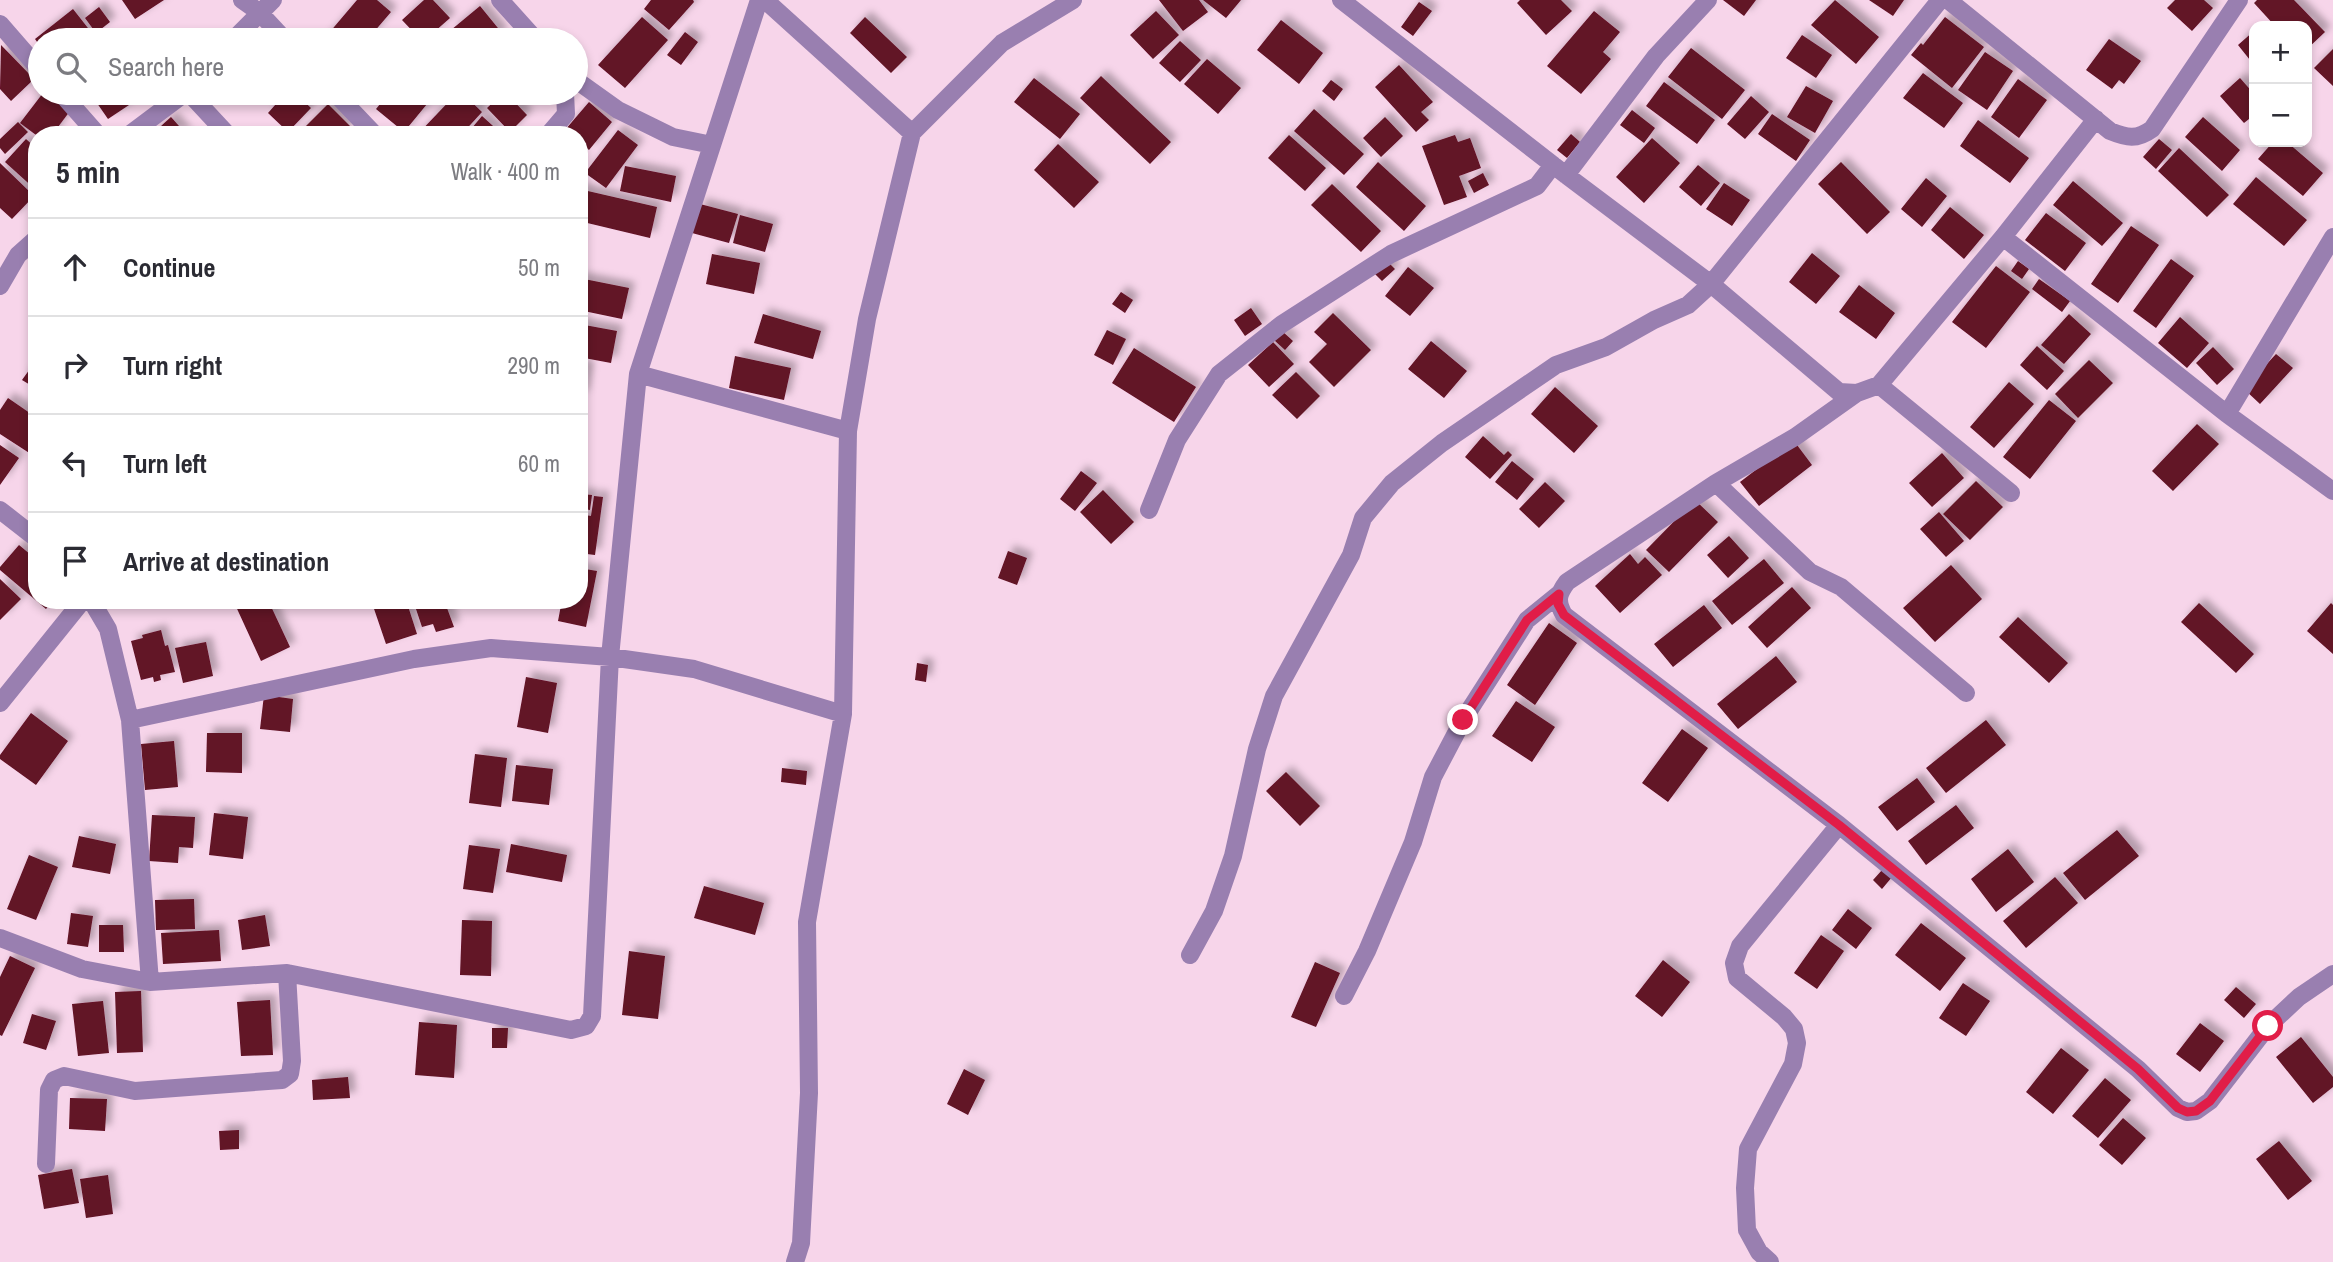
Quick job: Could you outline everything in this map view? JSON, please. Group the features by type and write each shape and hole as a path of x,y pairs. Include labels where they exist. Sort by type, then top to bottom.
{"street":[{"path":"242,0 266,6 278,28"},
{"path":"500,0 525,28"},
{"path":"0,938 82,969 150,982 287,973 571,1030 586,1026 592,1016 610,657 638,374 759,0"},
{"path":"765,0 912,133"},
{"path":"795,1262 800,1243 809,1093 807,922 843,714 848,431 867,319 912,133 1002,44 1073,0"},
{"path":"1341,0 1711,284 1839,392 1857,393"},
{"path":"1149,510 1177,440 1219,374 1282,324 1391,254 1537,186 1560,170 1656,56 1708,0"},
{"path":"1190,955 1214,911 1233,856 1257,749 1273,696 1351,555 1363,518 1392,483 1442,443 1556,365 1606,347 1654,320 1688,305 1711,284 1940,0"},
{"path":"1948,0 2110,131 2127,138 2143,136 2152,129 2239,0"},
{"path":"245,28 266,6"},
{"path":"0,24 28,56"},
{"path":"588,89 618,110 673,137 712,145"},
{"path":"72,105 90,126"},
{"path":"141,126 170,105"},
{"path":"199,105 219,126"},
{"path":"346,105 366,126"},
{"path":"556,126 566,114 566,105"},
{"path":"1344,996 1367,951 1413,842 1433,777 1457,732 1527,620 1559,594 1567,582 1716,482 1795,437 1857,393 1880,386 2096,119"},
{"path":"2003,237 2227,414 2329,480"},
{"path":"2227,414 2333,237"},
{"path":"0,286 18,255 28,246"},
{"path":"638,374 848,431"},
{"path":"1880,386 2011,493"},
{"path":"1716,482 1810,572 1841,587 1966,693"},
{"path":"0,510 28,532"},
{"path":"1559,594 1558,604 1564,615 1839,825 2138,1069 2178,1108 2187,1112 2196,1111 2210,1101 2268,1026 2299,996 2333,975"},
{"path":"0,703 76,609"},
{"path":"96,609 108,629 130,720 150,982"},
{"path":"130,720 414,659 491,648 610,657 694,669 843,714"},
{"path":"1770,1262 1759,1252 1747,1230 1745,1188 1748,1149 1793,1064 1797,1043 1794,1029 1784,1017 1737,978 1734,963 1740,946 1839,825"},
{"path":"46,1164 49,1090 54,1080 64,1076 135,1091 282,1080 290,1074 292,1061 287,973"}],"building":[{"path":"122,0 164,0 135,19"},
{"path":"357,0 377,0 391,12 377,28 333,28"},
{"path":"424,0 433,0 450,18 439,28 410,28 402,20"},
{"path":"651,0 694,2 669,30 644,9"},
{"path":"1159,0 1199,0 1208,12 1183,31"},
{"path":"1203,0 1241,0 1226,18"},
{"path":"1520,0 1561,0 1572,11 1546,35 1517,3"},
{"path":"1723,0 1756,0 1744,16"},
{"path":"1835,0 1879,37 1856,64 1811,25"},
{"path":"1869,0 1904,0 1893,16"},
{"path":"2175,0 2204,0 2213,8 2192,31 2167,8"},
{"path":"2257,0 2294,0 2325,32 2312,44 2312,21 2270,21 2254,3"},
{"path":"1419,2 1432,11 1413,36 1401,27"},
{"path":"480,6 498,28 453,28"},
{"path":"99,7 110,22 102,28 92,28 85,18"},
{"path":"73,9 88,28 49,28"},
{"path":"1156,11 1179,35 1153,59 1130,35"},
{"path":"1594,11 1620,32 1603,52 1611,59 1581,94 1547,66"},
{"path":"642,17 668,40 625,88 598,65"},
{"path":"865,17 907,57 891,73 850,33"},
{"path":"1945,17 1984,47 1952,88 1911,55 1921,43 1923,45"},
{"path":"1281,20 1323,53 1299,84 1257,50"},
{"path":"685,32 698,42 681,65 667,55"},
{"path":"1802,35 1832,55 1816,78 1786,58"},
{"path":"2249,35 2249,59 2238,45"},
{"path":"2109,39 2141,61 2124,84 2119,80 2112,89 2086,70"},
{"path":"1180,41 1201,60 1180,82 1159,63"},
{"path":"1,45 28,73 28,85 11,101 0,89"},
{"path":"1691,48 1745,90 1722,119 1668,77"},
{"path":"2333,49 2333,86 2314,68"},
{"path":"1985,52 2013,71 1987,110 1958,90"},
{"path":"1207,59 1241,88 1218,114 1184,84"},
{"path":"1399,65 1433,102 1421,112 1429,120 1416,132 1375,87"},
{"path":"1923,73 1963,103 1944,128 1903,98"},
{"path":"1101,76 1171,142 1150,164 1080,98"},
{"path":"1034,78 1080,114 1060,139 1014,102"},
{"path":"2240,78 2249,88 2249,119 2244,123 2220,96"},
{"path":"2018,79 2047,100 2019,138 1991,117"},
{"path":"1331,80 1343,89 1334,101 1322,91"},
{"path":"1664,82 1715,120 1697,144 1646,106"},
{"path":"1806,86 1833,101 1815,133 1787,117"},
{"path":"1751,96 1769,112 1745,139 1727,124"},
{"path":"588,103 612,122 589,150 588,126 568,126"},
{"path":"34,105 61,105 70,111 59,126 28,126 28,129 20,123"},
{"path":"98,105 129,105 108,119"},
{"path":"275,105 308,105 311,108 294,126 282,126 268,113"},
{"path":"329,105 350,126 306,126"},
{"path":"379,105 426,105 409,126 397,126 376,109"},
{"path":"446,105 475,105 482,112 469,126 426,126"},
{"path":"490,105 517,105 527,115 516,126 504,126 487,108"},
{"path":"1314,109 1364,154 1344,175 1294,131"},
{"path":"1632,110 1655,128 1644,143 1620,125"},
{"path":"1772,114 1810,140 1796,161 1758,134"},
{"path":"482,116 493,126 474,126"},
{"path":"171,117 179,126 161,126"},
{"path":"1385,117 1403,136 1381,157 1363,138"},
{"path":"2203,117 2240,150 2222,171 2185,137"},
{"path":"1978,120 2029,158 2010,183 1960,146"},
{"path":"18,122 28,132 5,154 0,148 0,139"},
{"path":"618,130 638,145 606,188 588,175 588,169"},
{"path":"1571,134 1580,142 1567,158 1557,150"},
{"path":"1289,135 1326,168 1305,191 1268,158"},
{"path":"1455,135 1458,142 1470,138 1481,168 1459,176 1467,197 1444,205 1422,146"},
{"path":"1652,138 1680,163 1644,203 1616,177"},
{"path":"26,139 28,141 28,183 5,162"},
{"path":"2159,139 2172,150 2156,169 2143,157"},
{"path":"1058,144 1099,182 1074,208 1034,170"},
{"path":"2269,147 2293,147 2323,173 2303,196 2258,159"},
{"path":"2179,148 2229,195 2207,217 2158,171"},
{"path":"1378,162 1426,206 1404,231 1356,187"},
{"path":"1841,162 1890,212 1867,234 1818,184"},
{"path":"0,163 28,190 28,202 12,219 0,208"},
{"path":"1698,165 1720,183 1701,206 1679,187"},
{"path":"625,166 676,176 671,202 620,191"},
{"path":"1483,173 1489,185 1474,193 1468,181"},
{"path":"2256,177 2307,220 2284,246 2233,204"},
{"path":"1926,178 1947,196 1922,227 1901,209"},
{"path":"2073,181 2123,223 2102,246 2053,205"},
{"path":"1724,183 1750,200 1732,226 1706,209"},
{"path":"1332,184 1381,231 1361,252 1311,205"},
{"path":"588,191 657,207 650,238 588,223"},
{"path":"700,204 738,214 729,243 692,233"},
{"path":"1950,207 1984,235 1964,259 1931,230"},
{"path":"2046,213 2086,243 2065,271 2025,240"},
{"path":"740,215 773,224 765,252 733,243"},
{"path":"2131,226 2159,245 2118,303 2091,284"},
{"path":"1812,253 1840,276 1816,304 1789,282"},
{"path":"712,254 760,263 754,294 706,284"},
{"path":"1385,259 1395,269 1382,281 1372,271"},
{"path":"2171,259 2194,276 2156,328 2133,311"},
{"path":"2018,261 2029,269 2022,279 2011,271"},
{"path":"1996,266 2030,292 1986,348 1952,322"},
{"path":"1408,267 1434,288 1410,316 1385,296"},
{"path":"2039,279 2070,301 2062,312 2032,289"},
{"path":"588,280 629,288 622,319 588,312"},
{"path":"1859,285 1895,313 1876,339 1839,312"},
{"path":"1121,292 1133,300 1125,313 1112,304"},
{"path":"1251,308 1262,324 1245,336 1234,320"},
{"path":"1333,313 1371,350 1334,387 1309,362 1327,344 1314,332"},
{"path":"763,314 821,331 813,359 754,343"},
{"path":"2069,314 2091,334 2064,364 2041,345"},
{"path":"2180,317 2209,343 2187,368 2158,343"},
{"path":"588,326 617,331 611,363 588,359"},
{"path":"1107,330 1126,339 1113,365 1094,355"},
{"path":"1282,331 1293,341 1285,350 1274,340"},
{"path":"1431,341 1467,371 1444,398 1408,369"},
{"path":"1273,342 1294,364 1269,387 1248,365"},
{"path":"2037,346 2064,371 2047,390 2020,365"},
{"path":"2213,347 2234,369 2217,385 2196,363"},
{"path":"1134,348 1196,387 1174,422 1112,383"},
{"path":"2276,354 2293,368 2260,404 2244,389"},
{"path":"735,356 791,368 784,400 729,388"},
{"path":"2089,360 2113,383 2078,418 2055,394"},
{"path":"28,372 28,384 22,380"},
{"path":"1296,372 1320,396 1297,419 1272,395"},
{"path":"2009,382 2034,404 1994,448 1970,427"},
{"path":"1555,387 1598,426 1574,453 1531,414"},
{"path":"8,398 28,412 28,452 0,434 0,410"},
{"path":"2049,400 2076,421 2030,479 2003,457"},
{"path":"2197,424 2219,444 2173,491 2152,471"},
{"path":"1483,436 1504,455 1508,451 1512,455 1490,479 1465,457"},
{"path":"1794,441 1812,465 1759,506 1740,482"},
{"path":"0,445 19,458 0,485"},
{"path":"1942,453 1964,478 1932,507 1909,483"},
{"path":"1512,461 1534,479 1517,500 1495,482"},
{"path":"1081,471 1097,483 1075,511 1060,499"},
{"path":"1976,481 2003,507 1970,540 1943,514"},
{"path":"1545,482 1565,501 1539,528 1519,509"},
{"path":"1103,490 1134,522 1111,544 1080,512"},
{"path":"588,495 592,495 588,510"},
{"path":"594,496 603,497 595,555 588,554 588,516 591,516"},
{"path":"1695,500 1718,522 1669,572 1646,550"},
{"path":"1939,512 1964,541 1946,557 1920,529"},
{"path":"1729,536 1749,558 1728,578 1707,555"},
{"path":"19,545 28,552 28,594 0,570"},
{"path":"1008,551 1027,558 1017,585 998,578"},
{"path":"1630,554 1638,564 1645,557 1662,575 1620,613 1595,586"},
{"path":"1764,559 1784,583 1732,625 1712,601"},
{"path":"1951,565 1982,599 1935,642 1903,608"},
{"path":"588,570 597,571 586,627 558,621 560,609 588,609"},
{"path":"0,579 21,599 0,620"},
{"path":"1792,587 1811,608 1767,648 1748,627"},
{"path":"2199,603 2254,654 2236,673 2181,622"},
{"path":"2331,603 2333,605 2333,654 2307,631"},
{"path":"1704,605 1722,628 1673,667 1654,644"},
{"path":"237,609 272,609 290,647 261,661"},
{"path":"374,609 409,609 417,634 386,644"},
{"path":"416,609 447,609 454,627 436,632 433,624 422,627"},
{"path":"2018,617 2068,663 2049,683 1999,637"},
{"path":"1549,623 1577,643 1535,705 1507,685"},
{"path":"161,630 175,672 160,675 161,680 154,682 153,677 141,680 131,641"},
{"path":"206,642 213,676 183,683 175,648"},
{"path":"1776,656 1797,682 1738,729 1717,704"},
{"path":"917,663 928,665 926,682 915,680"},
{"path":"526,677 557,683 548,733 517,727"},
{"path":"264,695 293,699 290,732 260,729"},
{"path":"1516,701 1555,727 1532,762 1492,736"},
{"path":"31,713 68,741 36,785 0,759 0,755"},
{"path":"1986,720 2006,745 1946,793 1926,768"},
{"path":"1682,729 1708,748 1668,802 1642,783"},
{"path":"207,733 242,733 242,773 206,772"},
{"path":"174,741 178,787 145,790 141,744"},
{"path":"475,754 507,758 501,807 469,803"},
{"path":"516,765 553,769 549,805 512,801"},
{"path":"782,768 807,771 806,785 781,782"},
{"path":"1286,772 1320,806 1300,826 1266,791"},
{"path":"1917,778 1935,802 1897,831 1878,807"},
{"path":"1956,805 1974,828 1926,865 1908,841"},
{"path":"214,813 248,817 243,859 209,855"},
{"path":"152,815 195,817 193,848 179,847 178,863 149,861"},
{"path":"2117,830 2139,856 2085,900 2063,873"},
{"path":"79,836 116,844 110,874 72,867"},
{"path":"511,844 567,855 562,882 506,872"},
{"path":"469,845 500,849 493,893 463,889"},
{"path":"2008,849 2034,882 1996,912 1971,879"},
{"path":"29,855 58,867 36,920 7,909"},
{"path":"1883,869 1892,877 1882,889 1873,880"},
{"path":"2055,877 2078,903 2026,948 2003,921"},
{"path":"704,886 764,903 755,935 694,918"},
{"path":"194,899 195,929 156,930 155,900"},
{"path":"1848,909 1872,928 1856,949 1832,930"},
{"path":"71,913 93,916 88,947 67,944"},
{"path":"265,915 270,946 242,950 238,920"},
{"path":"462,920 492,921 491,976 460,975"},
{"path":"1921,923 1966,958 1940,991 1895,955"},
{"path":"99,925 123,925 124,952 99,952"},
{"path":"219,930 221,961 163,964 161,933"},
{"path":"1821,935 1844,951 1817,989 1794,973"},
{"path":"629,951 665,956 658,1019 622,1015"},
{"path":"10,956 35,968 2,1036 0,977"},
{"path":"1663,960 1690,982 1662,1017 1635,996"},
{"path":"1315,962 1340,973 1316,1027 1291,1017"},
{"path":"1963,983 1990,1001 1966,1036 1939,1018"},
{"path":"2236,987 2256,1004 2244,1018 2224,1000"},
{"path":"141,991 143,1052 117,1053 115,992"},
{"path":"270,1000 273,1055 241,1056 237,1002"},
{"path":"103,1001 109,1053 78,1056 72,1004"},
{"path":"32,1014 56,1021 46,1050 23,1043"},
{"path":"419,1022 457,1025 454,1078 415,1075"},
{"path":"2200,1023 2224,1041 2200,1072 2176,1054"},
{"path":"492,1028 508,1028 507,1048 492,1048"},
{"path":"2301,1037 2333,1077 2333,1087 2313,1103 2276,1057"},
{"path":"2061,1048 2089,1070 2053,1114 2026,1092"},
{"path":"964,1069 985,1080 968,1115 947,1104"},
{"path":"348,1077 350,1098 313,1100 312,1080"},
{"path":"2105,1078 2131,1100 2098,1138 2072,1116"},
{"path":"70,1098 107,1099 105,1131 69,1129"},
{"path":"2123,1118 2146,1138 2122,1165 2099,1145"},
{"path":"239,1130 239,1149 220,1150 219,1131"},
{"path":"2279,1141 2312,1181 2288,1200 2256,1159"},
{"path":"72,1169 79,1203 44,1209 38,1175"},
{"path":"108,1175 113,1214 86,1218 80,1179"}],"route":[{"path":"1463,720 1527,620 1559,594 1558,604 1564,615 1839,825 2138,1069 2178,1108 2187,1112 2196,1111 2210,1101 2268,1026"}]}
